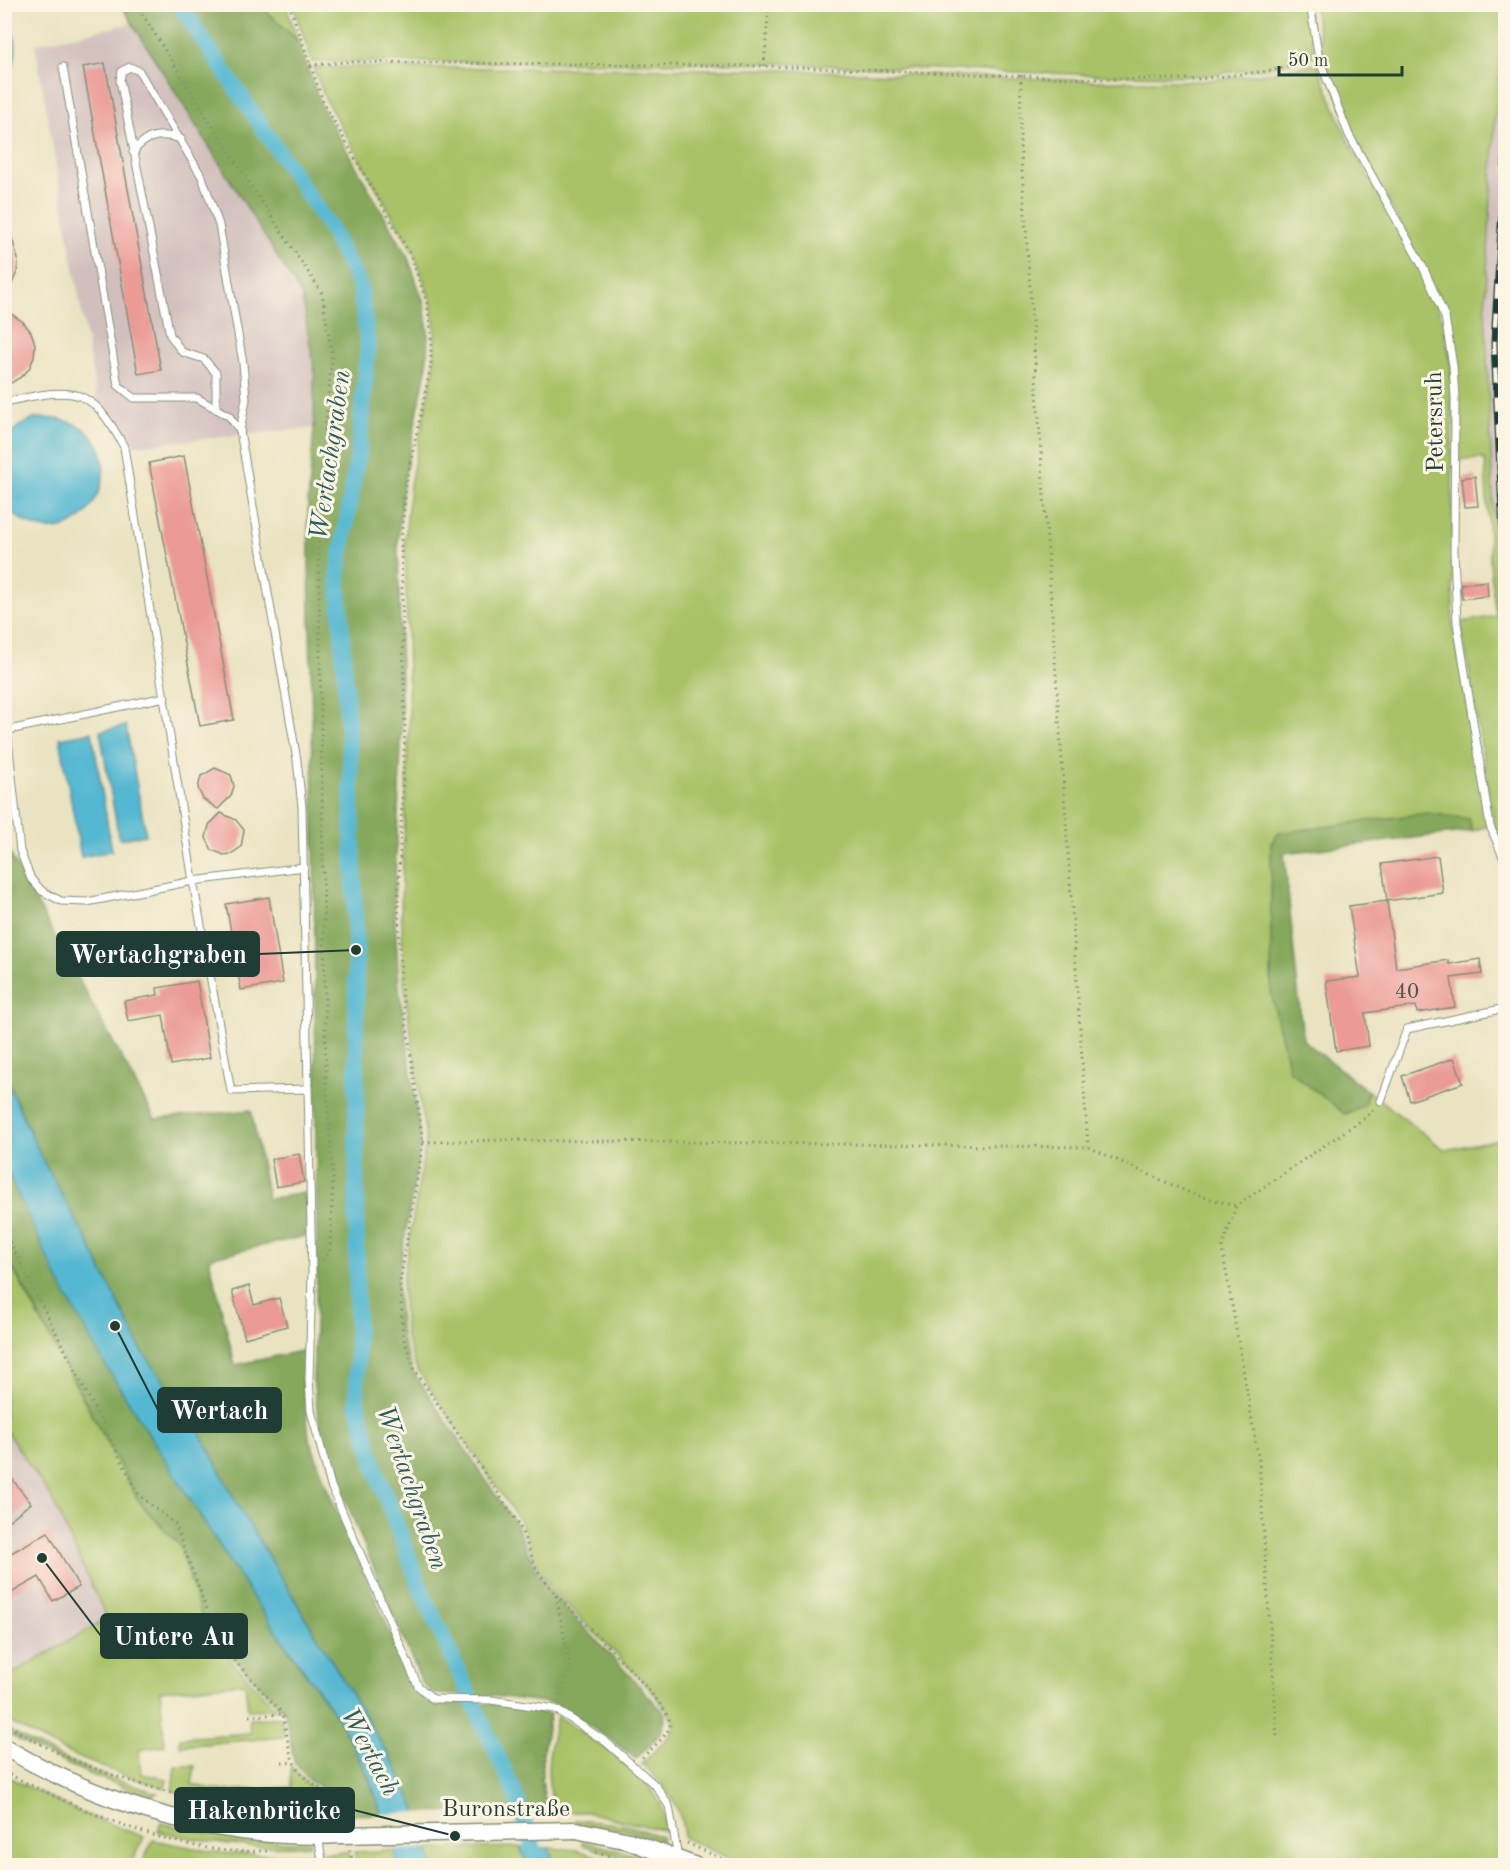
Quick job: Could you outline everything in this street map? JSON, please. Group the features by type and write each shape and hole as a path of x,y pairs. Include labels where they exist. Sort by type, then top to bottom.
{"street":[{"name":"Buronstraße","path":"4,1746 100,1794 159,1815 232,1831 318,1828 576,1830 629,1841 696,1866"}],"lane":[{"name":"Petersruh","path":"1310,4 1319,59 1349,135 1423,267 1445,317 1453,366 1455,398 1454,551 1457,623 1490,826 1506,864"},
{"path":"63,67 118,385 134,398 197,398 229,416 240,431"},
{"path":"216,409 216,373 204,359 182,352 170,335 120,80 122,71 130,67 139,71 202,177 219,225 243,363 246,399 240,431 297,760 302,807 312,1274 309,1379 311,1411 331,1486 418,1686 433,1699 491,1700 555,1709 606,1742 656,1786 669,1806 678,1858"},
{"path":"133,152 140,142 153,136 166,134 181,139"},
{"path":"4,402 60,391 85,398 100,408 110,420 124,447 165,697 192,881 231,1091 307,1089"},
{"path":"165,697 6,731 20,851 31,879 42,891 61,901 87,902 192,881 304,867"},
{"path":"1381,1101 1407,1029 1506,1008"},
{"path":"318,1828 323,1866"}],"path":[{"path":"136,4 229,152 322,293 332,356 318,507 326,1077 333,1176 330,1251 312,1274"},
{"path":"289,4 324,104 410,254 427,303 431,332 431,365 406,484 401,542 405,726 398,903 401,985 423,1142 400,1283 403,1336 414,1369 519,1524 537,1570 556,1595 651,1693 665,1711 670,1723 668,1731 634,1766"},
{"path":"764,66 769,4"},
{"path":"310,65 347,62 764,66 1199,79 1268,71 1319,59"},
{"path":"1021,75 1020,141 1088,1147"},
{"path":"1277,1736 1259,1461 1222,1248 1236,1206 1366,1117 1381,1101"},
{"path":"423,1142 504,1140 1088,1147 1190,1193 1236,1206"},
{"path":"4,1231 139,1496 175,1524 209,1614 232,1659 283,1714 292,1763 310,1784 332,1796 336,1806 329,1809 329,1815"},
{"path":"549,1804 543,1783 543,1756 555,1709 570,1667 556,1595"},
{"path":"249,1716 283,1714"},
{"path":"4,1723 58,1754 106,1775 168,1794 298,1818"},
{"path":"282,1762 292,1763"},
{"path":"318,1828 338,1828"},
{"path":"675,1838 737,1866"},
{"path":"588,1850 638,1866"},
{"path":"572,1860 577,1866"}],"shaded area":[{"path":"133,23 302,296 314,368 314,428 130,446 114,416 97,400 35,44"},
{"path":"1505,24 1505,647 1496,574 1485,309 1495,120"},
{"path":"4,1429 51,1497 107,1619 5,1678"}],"green space":[{"path":"1307,4 1315,56 1267,68 1200,76 1100,75 760,63 312,62 293,5"},
{"path":"121,5 259,5 298,41 321,105 407,255 424,303 428,331 427,365 403,485 398,543 402,726 394,903 399,986 421,1142 397,1283 401,1337 412,1370 517,1526 536,1571 555,1596 664,1712 664,1726 661,1732 636,1759 610,1739 553,1703 492,1696 434,1694 422,1683 339,1485 321,1436 313,1380 317,1274 314,842 308,503 314,428 314,368 302,296"},
{"path":"259,5 286,5 298,41"},
{"path":"1314,5 1505,5 1495,120 1485,309 1496,574 1506,647 1505,858 1494,824 1461,622 1496,616 1491,575 1485,459 1458,460 1448,316 1353,133 1322,58"},
{"path":"1317,63 1347,138 1421,269 1442,318 1451,366 1453,623 1488,826 1472,831 1469,819 1271,843 1289,1070 1364,1105 1368,1091 1445,1150 1505,1138 1505,1865 745,1866 684,1838 680,1816 671,1797 642,1764 672,1733 674,1723 667,1710 653,1692 557,1594 538,1569 521,1523 416,1368 405,1335 402,1283 426,1141 404,985 401,903 409,726 405,541 410,484 434,366 435,330 431,302 414,253 326,101 313,67 765,69 1101,81 1200,81 1268,73"},
{"path":"1427,813 1469,819 1472,831 1284,853 1303,1040 1368,1091 1364,1105 1345,1114 1289,1070 1271,993 1271,843 1279,833"},
{"path":"4,821 9,852 155,1119 251,1110 268,1199 305,1193 306,1236 209,1258 235,1365 306,1350 303,1381 309,1437 327,1488 415,1689 431,1703 492,1704 550,1714 542,1763 547,1812 509,1810 417,1812 397,1769 240,1509 195,1424 141,1349 88,1242 42,1159 5,1075"},
{"path":"4,1167 159,1447 292,1655 339,1720 369,1779 381,1814 342,1815 334,1794 311,1782 294,1762 285,1713 234,1658 227,1647 213,1638 202,1618 180,1546 140,1503 5,1253"},
{"path":"4,1253 140,1503 180,1546 202,1618 213,1638 225,1648 231,1660 276,1709 248,1710 245,1683 160,1691 165,1746 139,1750 141,1774 167,1779 165,1788 82,1759 5,1719 5,1678 107,1619 51,1497 5,1429"},
{"path":"557,1716 616,1757 645,1782 662,1808 666,1831 586,1812 556,1812 549,1787 548,1764"},
{"path":"281,1717 285,1737 180,1746 180,1738 250,1733 249,1719"},
{"path":"5,1728 79,1765 157,1793 151,1796 76,1768 22,1742 5,1732"},
{"path":"175,1766 195,1766 192,1785 223,1791 291,1787 291,1766 309,1785 330,1797 333,1804 327,1807 326,1818 172,1791"},
{"path":"4,1775 79,1812 144,1837 130,1865 5,1865"},
{"path":"576,1820 626,1825 662,1837 661,1841 625,1830 577,1825"},
{"path":"161,1823 216,1835 253,1840 309,1841 310,1845 270,1847 215,1842 158,1831"},
{"path":"153,1840 220,1853 274,1855 348,1852 351,1865 141,1866"},
{"path":"582,1841 672,1865 646,1865 582,1845"},
{"path":"520,1847 528,1865 433,1865 427,1849"},
{"path":"549,1848 577,1850 626,1865 554,1865"},
{"path":"393,1850 398,1865 356,1865 354,1852"}],"water":[{"path":"5,18 13,33 16,50 13,66 5,81"},
{"path":"36,418 74,424 96,442 103,466 99,492 85,514 63,527 35,526 5,506 5,439 19,426"},
{"path":"126,726 146,835 119,839 100,731"},
{"path":"92,732 112,851 81,857 60,738"},
{"path":"4,1075 42,1159 88,1242 141,1349 195,1424 240,1509 397,1769 417,1812 433,1865 398,1865 370,1779 339,1720 251,1595 106,1366 60,1284 5,1167"},
{"path":"520,1847 549,1848 554,1865 528,1865"}],"pier":[{"path":"420,1812 430,1849 390,1850 378,1814"}],"building":[{"path":"105,63 161,370 138,374 83,67"},
{"path":"8,224 18,259 17,272 4,302 4,225"},
{"path":"4,309 23,322 31,332 35,344 34,357 29,369 21,377 4,387"},
{"path":"184,456 234,720 200,726 149,463"},
{"path":"1475,476 1478,506 1465,507 1462,478"},
{"path":"1487,581 1488,596 1462,599 1461,584"},
{"path":"215,768 231,775 234,786 231,796 218,809 203,799 198,788 201,776"},
{"path":"221,813 236,820 244,830 241,847 231,854 224,855 212,850 206,838 209,825"},
{"path":"1438,856 1443,893 1387,901 1382,864"},
{"path":"269,897 283,983 241,990 226,904"},
{"path":"1387,901 1396,968 1448,960 1449,964 1480,959 1482,974 1451,978 1455,1007 1417,1013 1416,1006 1365,1013 1369,1046 1336,1051 1326,981 1360,977 1349,906"},
{"path":"197,981 210,1058 171,1065 163,1015 128,1021 124,1001 158,995 157,988"},
{"path":"1454,1058 1463,1083 1410,1101 1402,1076"},
{"path":"299,1154 304,1182 276,1187 271,1159"},
{"path":"249,1286 254,1305 279,1298 287,1326 245,1338 232,1291"},
{"path":"4,1469 31,1503 4,1524"},
{"path":"48,1532 79,1587 53,1601 39,1577 4,1597 4,1557"}],"waterway":[{"name":"Wertachgraben","path":"179,4 328,225 360,286 368,346 359,448 338,572 351,774 356,950 357,1403 378,1476 422,1592 513,1789 540,1866"}],"railway":[{"path":"1506,145 1494,343 1506,595"}],"place":[{"name":"Wertachgraben","path":"356,950"},
{"name":"Wertach","path":"115,1326"},
{"name":"Untere Au","path":"42,1558"},
{"name":"Hakenbrücke","path":"455,1836"}]}
